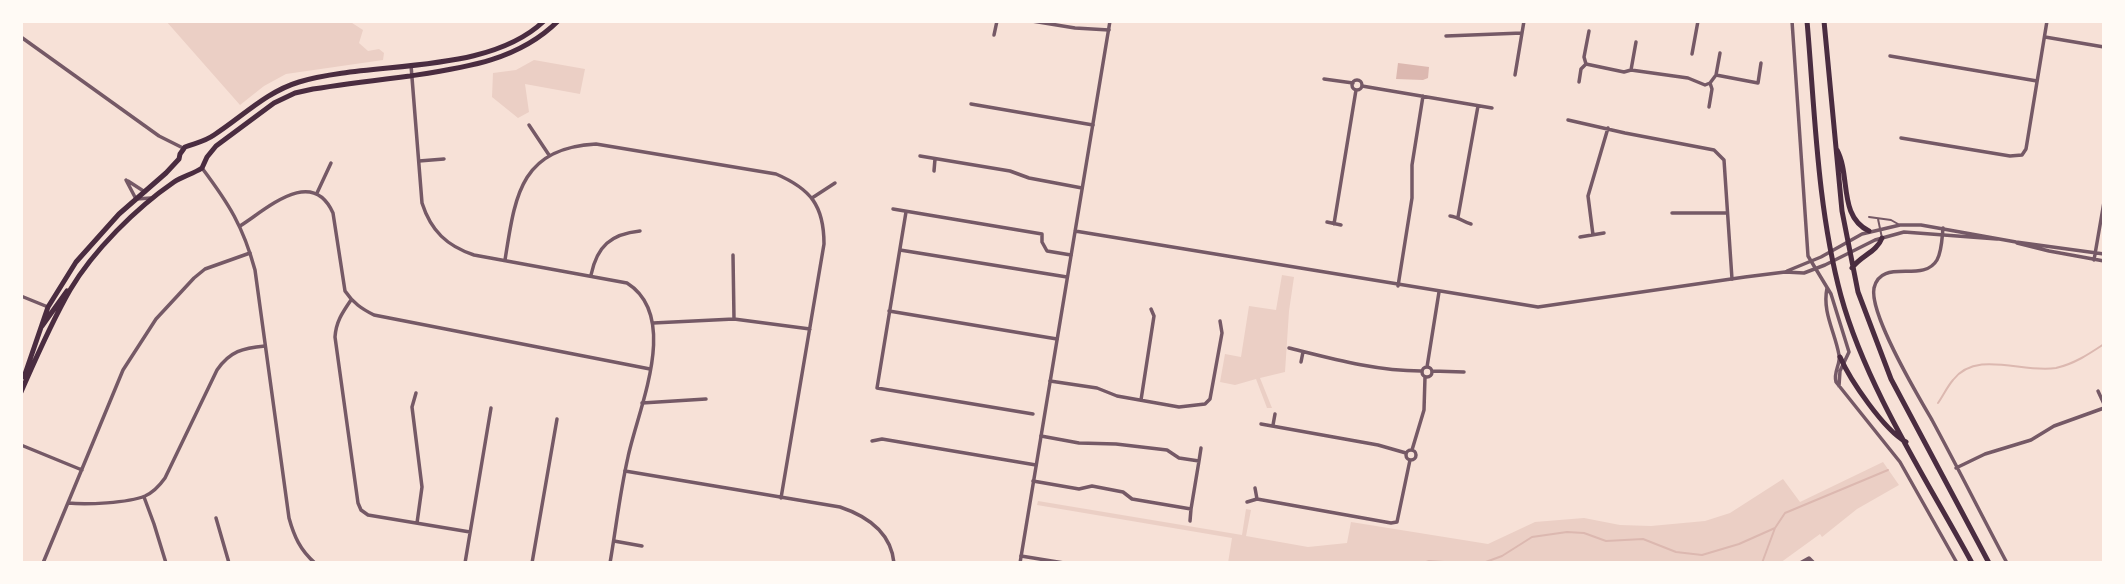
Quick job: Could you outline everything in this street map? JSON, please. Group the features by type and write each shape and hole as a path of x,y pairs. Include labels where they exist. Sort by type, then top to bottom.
{"main road":[{"path":"21,390 48,307 76,261 97,237 179,159 183,148 197,145 212,137 282,88 315,78 467,57 511,43 544,21"},
{"path":"21,390 42,342 71,289 105,245 156,197 191,172 202,168 207,156 216,146 274,103 295,93 486,63 531,43 558,21"},
{"path":"1807,21 1824,207 1845,309 1859,348 1906,443 1972,563"},
{"path":"1824,21 1846,243 1865,315 1891,379 1989,563"},
{"path":"197,145 207,156"},
{"path":"1836,148 1842,160 1851,214 1860,226 1869,231"},
{"path":"179,159 182,167 191,172"},
{"path":"1852,268 1859,259 1880,245 1882,238"},
{"path":"40,328 65,293 71,289"},
{"path":"1840,357 1867,401 1897,437 1906,443"}],"street":[{"path":"994,35 997,21"},
{"path":"1031,21 1109,30"},
{"path":"1020,563 1110,21"},
{"path":"1515,75 1524,21"},
{"path":"1692,54 1698,21"},
{"path":"1792,21 1810,262 1831,294 1848,346 1849,355 1843,364 1839,386"},
{"path":"1901,138 2010,156 2022,155 2026,149 2048,21"},
{"path":"1586,64 1584,57 1589,31"},
{"path":"1446,36 1522,33"},
{"path":"21,37 159,136 183,148"},
{"path":"2045,37 2104,47"},
{"path":"1631,70 1636,42"},
{"path":"1586,64 1624,72 1631,70 1688,78 1699,84 1710,83 1716,75 1720,53"},
{"path":"1890,56 2037,81"},
{"path":"1579,82 1581,69 1586,64"},
{"path":"1716,75 1758,83 1761,64"},
{"path":"411,65 422,203 435,231 458,250 474,255 617,279 636,289 650,307 653,323 650,369 625,471 610,563"},
{"path":"1324,79 1353,83 1358,80 1362,86"},
{"path":"1334,224 1356,90 1353,83"},
{"path":"1709,107 1712,89 1710,83"},
{"path":"1356,90 1362,86 1492,108"},
{"path":"1398,286 1412,198 1412,164 1423,96"},
{"path":"971,104 1093,125"},
{"path":"1458,217 1478,106"},
{"path":"1568,120 1714,150 1720,154 1724,160 1731,279"},
{"path":"529,125 550,155"},
{"path":"1593,235 1588,196 1608,128"},
{"path":"505,260 514,203 519,190 534,168 550,155 578,145 596,144 776,174 792,180 812,198 820,213 824,244 781,498"},
{"path":"920,156 1010,171 1029,178 1082,188"},
{"path":"419,162 444,159"},
{"path":"934,170 935,159"},
{"path":"317,193 331,163"},
{"path":"202,168 229,204 240,226 255,270 289,518 301,549 315,563"},
{"path":"145,192 126,180 136,199 156,197"},
{"path":"812,198 835,183"},
{"path":"240,226 289,195 300,191 317,193 329,204 333,213 342,281 351,300 374,315 650,369"},
{"path":"2094,260 2104,202"},
{"path":"894,209 1042,234 1046,251 1070,255"},
{"path":"906,212 877,388 1033,414"},
{"path":"1672,213 1727,213"},
{"path":"1451,216 1471,224"},
{"path":"1327,222 1341,225"},
{"path":"1075,232 1538,307 1785,272 1869,231 1900,225 1943,228 1997,239 2104,254"},
{"path":"1943,228 1938,258 1932,266 1921,271 1886,273 1877,282 1874,293 1890,344 2007,563"},
{"path":"591,275 599,249 616,236 640,231"},
{"path":"1785,272 1797,274 1815,270 1882,238 1912,232 1997,239"},
{"path":"1580,237 1604,233"},
{"path":"2016,242 2104,261"},
{"path":"899,250 1067,277"},
{"path":"43,563 123,370 156,318 205,270 250,253"},
{"path":"733,255 734,319"},
{"path":"1827,287 1828,316 1840,357 1834,377 1900,462 1957,563"},
{"path":"1289,348 1369,367 1421,371 1427,367 1439,292"},
{"path":"21,296 48,307"},
{"path":"351,300 340,314 335,337 361,510 368,515 470,532"},
{"path":"1140,400 1154,316 1152,309"},
{"path":"889,311 1057,339"},
{"path":"653,323 734,319 810,329"},
{"path":"1050,381 1097,388 1117,396 1179,407 1205,404 1210,399 1222,333 1220,321"},
{"path":"68,503 86,505 144,497 157,489 166,478 217,370 225,359 244,348 265,346"},
{"path":"1301,362 1303,352"},
{"path":"1427,367 1432,371 1464,372"},
{"path":"1410,460 1416,457 1412,450 1424,410 1426,377 1421,371"},
{"path":"1426,377 1430,376 1432,371"},
{"path":"1956,468 1986,454 2031,440 2059,424 2104,406 2098,391"},
{"path":"416,393 412,407 422,496 417,523"},
{"path":"642,403 706,400"},
{"path":"465,563 491,408"},
{"path":"1273,425 1275,414"},
{"path":"532,563 557,419"},
{"path":"1261,424 1378,445 1406,453 1412,450"},
{"path":"1041,436 1079,443 1167,450 1179,458 1199,461"},
{"path":"872,440 882,439 1036,464"},
{"path":"21,445 82,470"},
{"path":"1190,521 1201,448"},
{"path":"1247,502 1256,499 1397,522 1410,460 1406,453"},
{"path":"625,471 839,507 869,520 888,542 894,563"},
{"path":"1033,481 1079,489 1092,486 1123,492 1132,499 1191,509"},
{"path":"1255,488 1256,499"},
{"path":"144,497 166,563"},
{"path":"216,517 229,563"},
{"path":"614,541 642,546"},
{"path":"1021,556 1064,563"},
{"path":"1800,563 1808,558 1814,563"}],"lane":[{"path":"1869,217 1891,220 1900,225"},
{"path":"1878,218 1882,238"}],"shaded area":[{"path":"166,21 349,21 363,30 359,43 368,51 379,49 384,53 383,60 286,74 264,86 240,105"},
{"path":"534,60 585,69 580,94 525,84 529,112 518,118 492,97 493,73 516,70"},
{"path":"1398,63 1429,67 1428,78 1396,79"},
{"path":"1282,275 1294,277 1285,372 1260,378 1272,408 1267,408 1256,379 1235,385 1220,382 1225,354 1241,357 1249,306 1276,310"},
{"path":"1883,462 1899,485 1857,509 1822,537 1820,534 1780,563 1228,563 1232,538 1037,505 1038,501 1242,535 1246,509 1251,510 1246,536 1308,547 1347,543 1351,522 1488,544 1535,522 1584,518 1620,525 1651,526 1705,521 1730,513 1783,479 1800,502"}],"waterway":[{"path":"1938,403 1953,380 1963,371 1975,366 1987,364 2056,368 2075,361 2104,344"},
{"path":"1762,563 1775,528 1785,513 1888,470"},
{"path":"1483,563 1502,556 1532,537 1567,532 1584,533 1606,541 1643,539 1676,552 1702,555 1739,544 1775,528"},
{"path":"1423,563 1459,563"}]}
